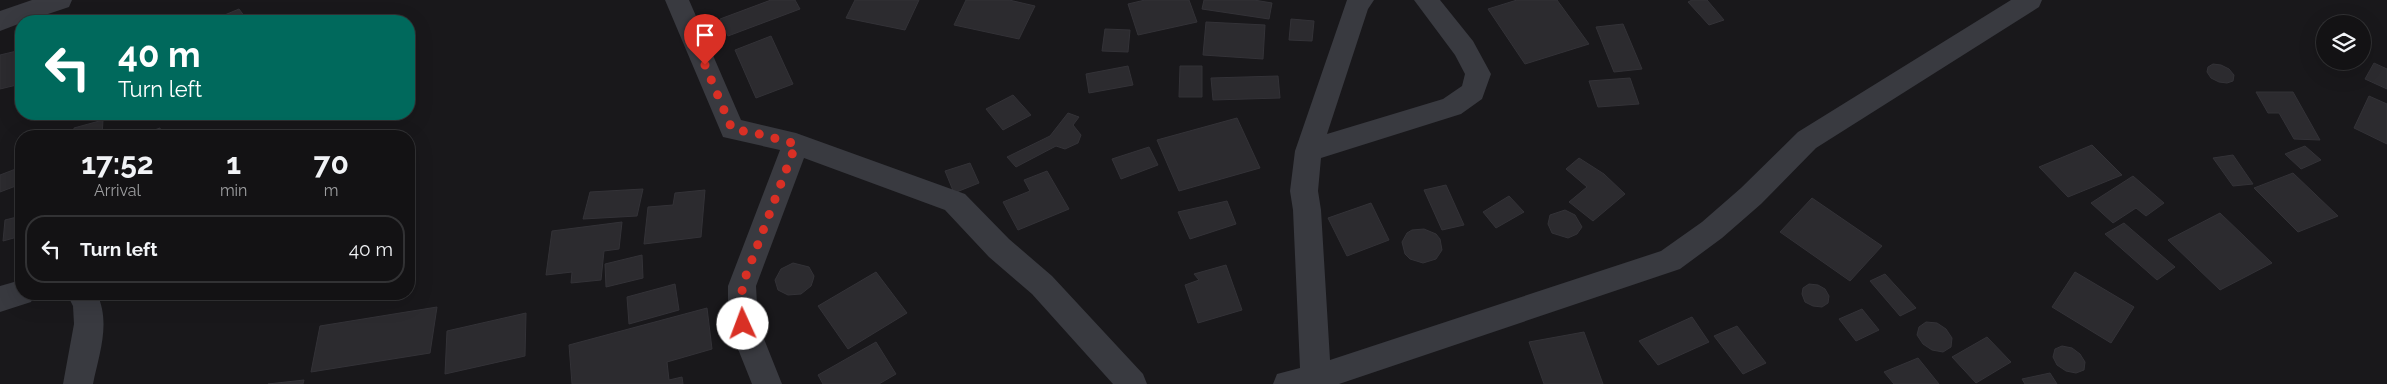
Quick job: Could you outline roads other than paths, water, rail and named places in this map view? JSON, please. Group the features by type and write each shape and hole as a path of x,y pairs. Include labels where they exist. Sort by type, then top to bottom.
{"street":[{"path":"17,15 60,0"},
{"path":"677,0 732,129 796,144 954,202 999,248 1042,284 1132,384"},
{"path":"1362,0 1357,5 1308,150 1304,192 1307,210 1307,382 1670,260 1712,230 1751,196 1807,140 2030,0"},
{"path":"1308,150 1452,107 1473,92 1478,74 1464,48 1426,0"},
{"path":"0,21 15,16"},
{"path":"767,384 743,324 742,286 796,144"},
{"path":"0,299 15,294"},
{"path":"78,384 90,318 88,300"}]}
